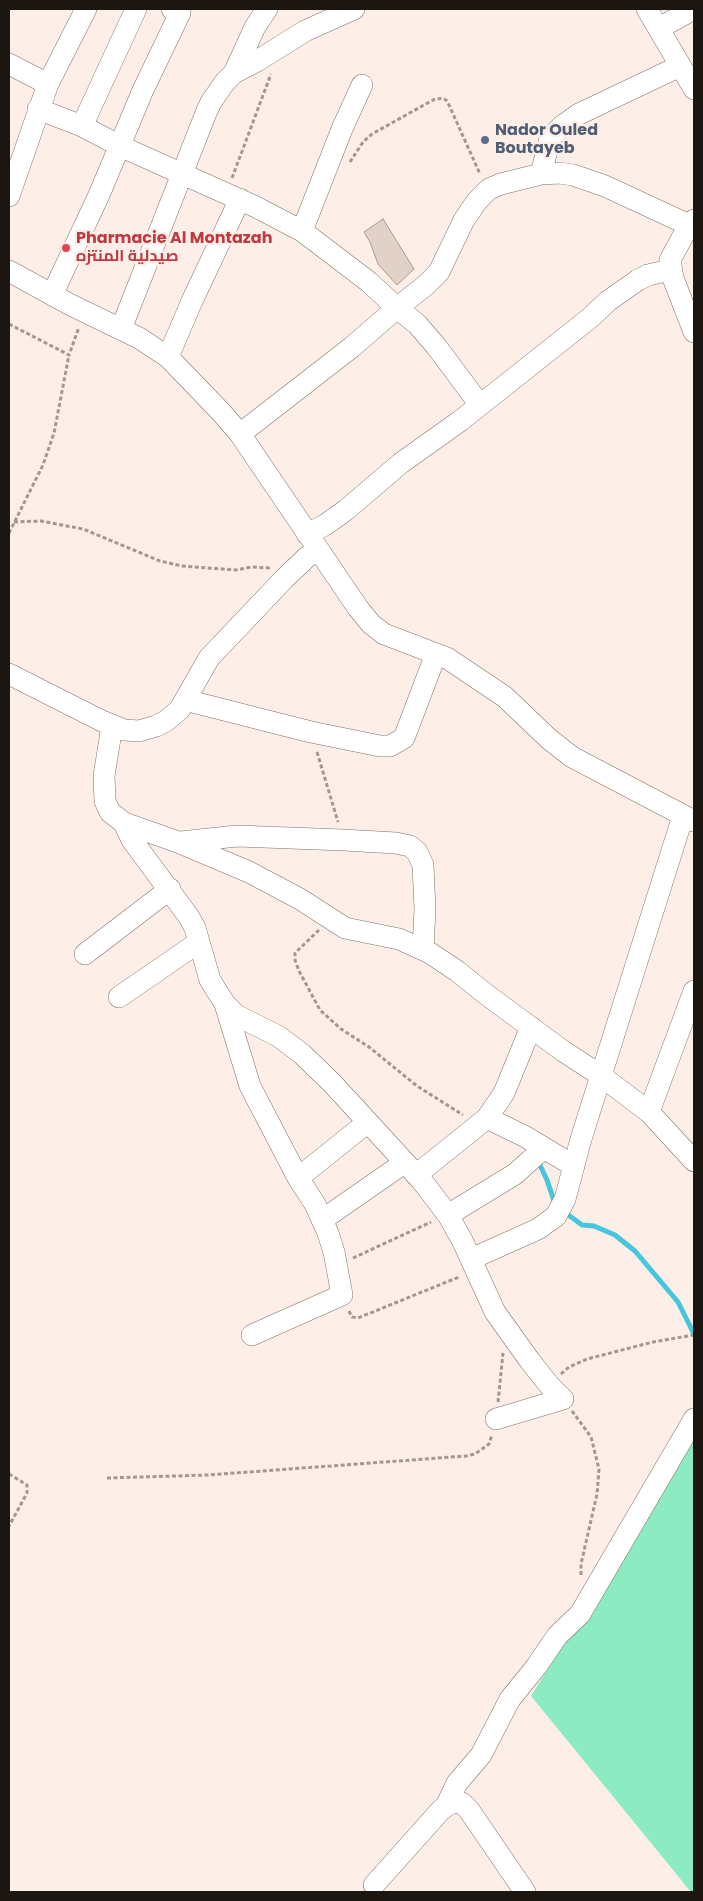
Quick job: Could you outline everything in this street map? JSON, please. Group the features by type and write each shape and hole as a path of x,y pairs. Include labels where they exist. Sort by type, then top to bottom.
{"street":[{"path":"82,126 136,9"},
{"path":"52,295 99,195 142,90 180,13 172,9"},
{"path":"121,329 211,102 234,73 255,27 267,9"},
{"path":"234,73 305,31 354,9"},
{"path":"647,9 694,89"},
{"path":"659,28 694,9"},
{"path":"9,196 16,147 38,109 83,10"},
{"path":"9,64 48,84"},
{"path":"540,174 550,138 562,126 579,114 680,66"},
{"path":"302,230 342,129 362,85"},
{"path":"38,109 82,126 120,146 233,196 302,230 369,282 417,324 480,405"},
{"path":"240,434 352,348 426,285 439,272 464,220 477,201 489,190 501,184 540,174 560,173 584,178 692,222 670,260 670,270 694,332"},
{"path":"168,357 233,196"},
{"path":"9,674 112,726 124,730 140,731 150,729 174,714 185,700 209,658 284,578 307,557 312,542 325,525 346,510 401,463 480,405 590,318 608,301 648,275 670,270"},
{"path":"9,271 84,312 139,338 168,357 240,434 358,608 384,634 447,658 505,697 549,739 572,757 688,818 665,875 600,1075 565,1199 556,1216 538,1229 474,1264"},
{"path":"185,700 311,732 380,746 390,746 404,738 436,654"},
{"path":"112,726 104,776 104,795 110,812 124,823 178,842 249,872 300,899 330,920 346,928 399,939 423,949 457,971 563,1051 600,1075 649,1112 694,1161"},
{"path":"124,823 132,840 190,917 210,980 224,1004 250,1086 298,1178 315,1204 331,1242 342,1295 252,1335"},
{"path":"178,842 236,836 396,843 410,846 417,852 423,865 426,910 423,949"},
{"path":"86,954 170,889"},
{"path":"119,997 199,942"},
{"path":"649,1112 694,991"},
{"path":"224,1004 236,1014 278,1036 302,1054 368,1122 448,1215 474,1264 495,1312 556,1392 496,1419"},
{"path":"322,1220 410,1169 485,1120 504,1093 531,1027"},
{"path":"485,1120 544,1148 574,1166"},
{"path":"298,1178 368,1122"},
{"path":"448,1215 515,1174 544,1148"},
{"path":"376,1890 446,1806 457,1783 481,1755 510,1700 557,1636 580,1614 694,1419"},
{"path":"446,1806 459,1802 469,1810 525,1892"}],"path":[{"path":"233,196 283,45"},
{"path":"348,166 363,142 372,134 433,100 442,98 450,105 477,169 489,190"},
{"path":"9,533 43,465 54,433 69,355 84,312"},
{"path":"9,324 69,355"},
{"path":"14,522 41,521 83,529 160,561 182,566 236,570 268,567 284,578"},
{"path":"311,732 343,840"},
{"path":"330,920 295,953 295,960 299,971 320,1010 341,1029 369,1047 417,1086 470,1118 485,1120"},
{"path":"337,1266 448,1215"},
{"path":"342,1295 351,1315 358,1318 474,1264"},
{"path":"107,1478 208,1475 475,1454 489,1444 496,1419 506,1328"},
{"path":"581,1581 581,1564 597,1494 599,1469 591,1437 556,1392 569,1367 587,1359 643,1344 694,1335"},
{"path":"9,1474 26,1485 27,1493 9,1526"}],"green space":[{"path":"694,1434 694,1892 691,1892 531,1696"}],"building":[{"path":"383,219 414,269 397,285 378,264 364,232"}],"waterway":[{"path":"538,1161 555,1204"},
{"path":"563,1211 582,1225 594,1226 615,1235 635,1251 678,1302 694,1334"}],"place":[{"name":"Nador Ouled Boutayeb","path":"485,140"},
{"name":"Pharmacie Al Montazah صيدلية المنتزه","path":"66,248"}]}
